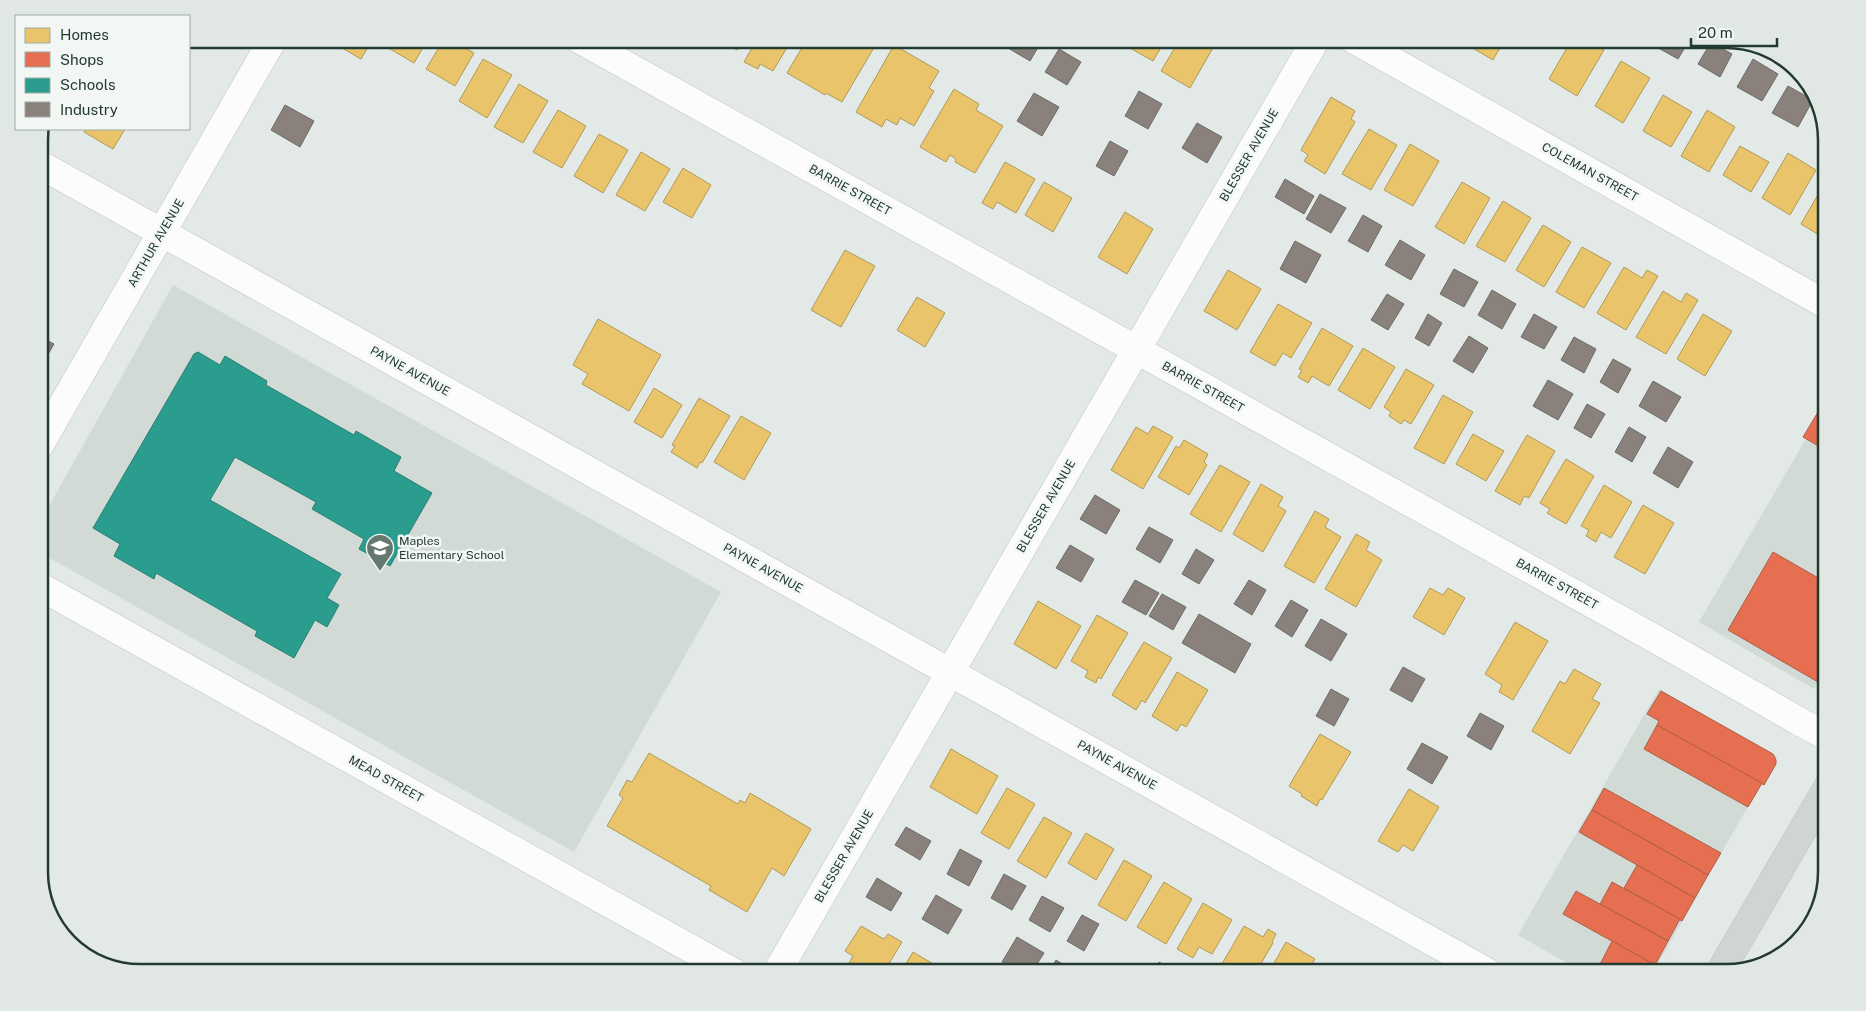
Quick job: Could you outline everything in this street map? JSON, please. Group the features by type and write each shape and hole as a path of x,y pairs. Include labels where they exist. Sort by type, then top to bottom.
{"main road":[{"path":"1725,964 1818,803"}],"street":[{"name":"ARTHUR AVENUE","path":"48,430 268,48"},
{"name":"BARRIE STREET","path":"595,48 1818,731"},
{"name":"BLESSER AVENUE","path":"782,964 1311,48"},
{"name":"COLEMAN STREET","path":"1369,48 1818,300"},
{"name":"PAYNE AVENUE","path":"48,169 1473,964"},
{"name":"MEAD STREET","path":"48,591 719,964"}],"shaded area":[{"name":"Maples Elementary School","path":"173,285 721,592 574,852 48,557 48,508"},
{"path":"1818,418 1818,682 1814,689 1699,622"},
{"path":"1659,689 1777,756 1658,964 1569,964 1518,935"}],"building: Homes":[{"path":"342,48 368,48 361,59"},
{"path":"388,48 423,48 414,63"},
{"path":"439,48 465,48 474,53 455,86 426,69"},
{"path":"752,48 787,48 773,71 760,64 758,69 744,62"},
{"path":"802,48 874,48 842,102 826,93 825,95 787,73"},
{"path":"892,48 899,48 939,71 929,88 934,91 914,126 900,118 897,125 886,119 882,127 856,112"},
{"path":"1130,48 1161,48 1153,61"},
{"path":"1175,48 1213,48 1190,88 1161,71"},
{"path":"1473,48 1500,48 1493,60"},
{"path":"1567,48 1600,48 1604,50 1577,96 1549,79"},
{"path":"483,59 512,75 487,118 459,101"},
{"path":"1621,61 1650,78 1623,123 1595,106"},
{"path":"519,84 548,101 523,143 494,127"},
{"path":"954,89 979,104 976,110 1003,126 975,173 955,162 956,159 950,155 946,162 920,147"},
{"path":"1663,95 1692,112 1671,147 1643,131"},
{"path":"1331,97 1355,111 1351,119 1355,122 1325,174 1304,161 1308,155 1301,150"},
{"path":"558,110 586,126 562,168 533,152"},
{"path":"1707,110 1735,127 1709,172 1681,156"},
{"path":"1369,129 1397,145 1371,190 1342,174"},
{"path":"85,130 124,130 113,149 84,132"},
{"path":"599,134 628,150 603,193 574,176"},
{"path":"1410,144 1439,161 1413,206 1384,190"},
{"path":"1740,146 1769,162 1751,192 1723,175"},
{"path":"641,152 670,169 645,211 616,195"},
{"path":"1788,153 1816,170 1790,215 1762,198"},
{"path":"1005,162 1035,179 1016,213 997,202 993,209 982,203"},
{"path":"683,168 711,185 692,218 663,202"},
{"path":"1044,182 1072,198 1053,232 1025,215"},
{"path":"1462,182 1490,198 1464,244 1435,227"},
{"path":"1818,195 1818,234 1801,224"},
{"path":"1503,201 1531,218 1505,262 1476,246"},
{"path":"1125,212 1153,229 1127,274 1098,257"},
{"path":"1543,225 1571,242 1544,287 1516,270"},
{"path":"1582,247 1611,263 1584,308 1556,292"},
{"path":"845,250 875,266 841,327 811,310"},
{"path":"1624,267 1642,278 1647,270 1658,276 1626,330 1597,313"},
{"path":"1228,270 1261,289 1237,330 1204,311"},
{"path":"1663,291 1681,302 1686,293 1698,300 1666,354 1636,337"},
{"path":"917,297 945,313 925,347 897,330"},
{"path":"1278,304 1312,323 1291,358 1283,353 1275,366 1250,352"},
{"path":"1703,314 1732,331 1705,376 1677,359"},
{"path":"598,319 661,355 629,411 582,384 588,374 573,365"},
{"path":"1322,328 1353,346 1329,386 1312,376 1308,383 1298,377 1302,370 1299,369"},
{"path":"1363,348 1395,367 1370,409 1338,390"},
{"path":"1406,369 1434,385 1411,424 1404,420 1401,424 1389,416 1391,412 1384,407"},
{"path":"654,388 682,405 662,438 634,422"},
{"path":"1443,395 1473,412 1444,464 1414,448"},
{"path":"699,398 730,416 702,463 700,462 697,468 671,452 675,446 672,445"},
{"path":"741,416 771,433 744,480 714,462"},
{"path":"1153,426 1173,437 1143,489 1111,470 1136,427 1148,434"},
{"path":"1473,434 1504,451 1486,481 1456,464"},
{"path":"1527,435 1555,451 1529,498 1524,496 1520,505 1495,491"},
{"path":"1184,440 1208,454 1204,462 1207,465 1189,495 1158,477 1176,446 1179,448"},
{"path":"1566,459 1594,476 1566,524 1547,513 1550,509 1540,503"},
{"path":"1220,465 1250,482 1221,532 1190,514"},
{"path":"1261,484 1283,497 1278,506 1286,511 1263,552 1233,534"},
{"path":"1604,485 1632,502 1611,538 1601,532 1596,542 1586,536 1589,530 1581,526"},
{"path":"1643,505 1674,523 1645,574 1614,557"},
{"path":"1315,511 1329,519 1325,527 1341,537 1314,583 1284,566"},
{"path":"1356,534 1370,542 1366,550 1382,560 1356,607 1325,589"},
{"path":"1430,588 1443,595 1448,588 1465,598 1444,635 1413,617"},
{"path":"1038,601 1081,626 1056,669 1014,644"},
{"path":"1097,615 1128,633 1101,679 1098,677 1096,683 1085,677 1088,671 1071,661"},
{"path":"1515,622 1548,641 1513,700 1499,692 1502,685 1485,674"},
{"path":"1144,642 1172,658 1145,703 1142,700 1136,710 1112,695"},
{"path":"1574,669 1601,684 1592,699 1600,703 1570,754 1532,731 1560,681 1565,684"},
{"path":"1177,672 1208,690 1186,727 1181,724 1177,731 1152,716"},
{"path":"1320,734 1351,752 1317,806 1289,786"},
{"path":"951,749 998,776 977,814 930,787"},
{"path":"649,753 738,804 740,800 745,803 750,793 811,829 784,876 772,868 747,912 709,890 711,886 607,826 623,798 619,795 627,780 632,782"},
{"path":"1007,788 1035,804 1009,849 981,833"},
{"path":"1409,789 1439,807 1413,851 1403,845 1398,852 1378,841"},
{"path":"1044,817 1072,833 1046,878 1017,861"},
{"path":"1086,833 1114,849 1096,880 1068,863"},
{"path":"1124,860 1152,876 1126,921 1098,905"},
{"path":"1164,882 1192,899 1166,944 1137,927"},
{"path":"1203,903 1232,920 1212,954 1199,947 1193,958 1177,949"},
{"path":"861,926 884,939 888,934 902,942 889,964 848,964 853,956 845,951"},
{"path":"1244,926 1263,937 1268,929 1276,934 1261,964 1222,964"},
{"path":"1286,942 1315,959 1312,964 1274,964"},
{"path":"913,952 933,964 906,964"}],"building: Shops":[{"path":"1818,412 1818,446 1803,437"},
{"path":"1773,552 1818,578 1818,682 1728,630"},
{"path":"1661,691 1773,754 1776,764 1764,785 1657,725 1659,721 1647,714"},
{"path":"1657,725 1762,783 1748,807 1644,749"},
{"path":"1604,788 1721,853 1708,875 1592,810"},
{"path":"1592,810 1708,875 1695,898 1579,832"},
{"path":"1637,865 1695,898 1682,921 1624,888"},
{"path":"1612,882 1680,919 1668,941 1600,904"},
{"path":"1576,891 1668,941 1656,964 1653,964 1563,914"},
{"path":"1612,941 1653,964 1600,964"}],"building: Schools":[{"name":"Maples Elementary School","path":"198,352 220,365 225,356 267,381 266,385 354,435 356,431 401,457 394,471 432,493 390,566 359,549 364,539 312,509 316,502 235,457 210,500 341,574 327,598 339,605 327,627 315,620 294,658 255,636 257,631 156,573 154,579 114,556 120,544 93,528 194,354"}],"building: Industry":[{"path":"1008,48 1038,48 1030,61"},
{"path":"1658,48 1685,48 1678,59"},
{"path":"1707,48 1722,48 1732,54 1720,77 1698,64"},
{"path":"1059,49 1081,62 1067,85 1045,72"},
{"path":"1753,59 1778,74 1762,101 1737,87"},
{"path":"1788,86 1808,97 1811,104 1798,127 1772,113"},
{"path":"1139,91 1162,104 1148,129 1125,116"},
{"path":"1034,93 1059,107 1042,136 1017,121"},
{"path":"285,105 314,121 300,147 271,130"},
{"path":"1197,123 1222,137 1207,163 1182,148"},
{"path":"1110,141 1128,151 1114,176 1096,166"},
{"path":"1285,179 1314,196 1304,214 1275,197"},
{"path":"1320,194 1346,208 1331,233 1306,219"},
{"path":"1363,215 1382,226 1368,252 1348,241"},
{"path":"1400,240 1425,255 1411,280 1385,265"},
{"path":"1295,241 1321,255 1306,283 1280,269"},
{"path":"1454,269 1478,282 1464,307 1440,294"},
{"path":"1492,290 1516,304 1502,329 1478,315"},
{"path":"1387,294 1404,304 1388,330 1371,320"},
{"path":"1428,314 1442,323 1429,346 1415,338"},
{"path":"1534,314 1557,327 1544,349 1521,337"},
{"path":"1469,336 1488,348 1473,373 1453,361"},
{"path":"1574,337 1596,349 1584,373 1561,360"},
{"path":"48,341 54,344 48,354"},
{"path":"1613,359 1631,369 1618,393 1600,382"},
{"path":"1548,380 1573,394 1558,420 1533,406"},
{"path":"1653,381 1681,397 1666,422 1639,406"},
{"path":"1587,404 1605,414 1591,438 1574,428"},
{"path":"1629,427 1646,437 1632,462 1615,452"},
{"path":"1668,447 1693,462 1678,488 1653,473"},
{"path":"1095,495 1120,510 1106,534 1080,519"},
{"path":"1149,527 1173,540 1160,563 1136,549"},
{"path":"1070,545 1094,559 1081,582 1056,568"},
{"path":"1196,549 1214,560 1199,584 1182,574"},
{"path":"1135,580 1159,593 1146,615 1122,602"},
{"path":"1249,580 1266,590 1252,615 1234,604"},
{"path":"1162,594 1186,607 1173,630 1149,616"},
{"path":"1291,600 1308,610 1292,637 1275,626"},
{"path":"1199,614 1251,644 1235,673 1182,643"},
{"path":"1321,619 1347,634 1331,661 1305,646"},
{"path":"1403,667 1425,679 1412,702 1390,690"},
{"path":"1331,689 1349,699 1334,726 1316,716"},
{"path":"1480,713 1504,726 1491,750 1467,736"},
{"path":"1422,743 1448,757 1432,784 1407,769"},
{"path":"906,827 931,841 920,860 895,845"},
{"path":"960,849 982,861 969,886 947,874"},
{"path":"1004,874 1026,886 1012,910 991,898"},
{"path":"877,878 902,893 891,911 866,897"},
{"path":"936,895 962,910 948,934 922,919"},
{"path":"1042,896 1064,908 1050,932 1029,920"},
{"path":"1082,915 1099,924 1084,951 1067,941"},
{"path":"1017,937 1044,953 1037,964 1005,964 1002,962"},
{"path":"1056,960 1062,964 1054,964"}],"place":[{"name":"Maples Elementary School","path":"380,572"}]}
